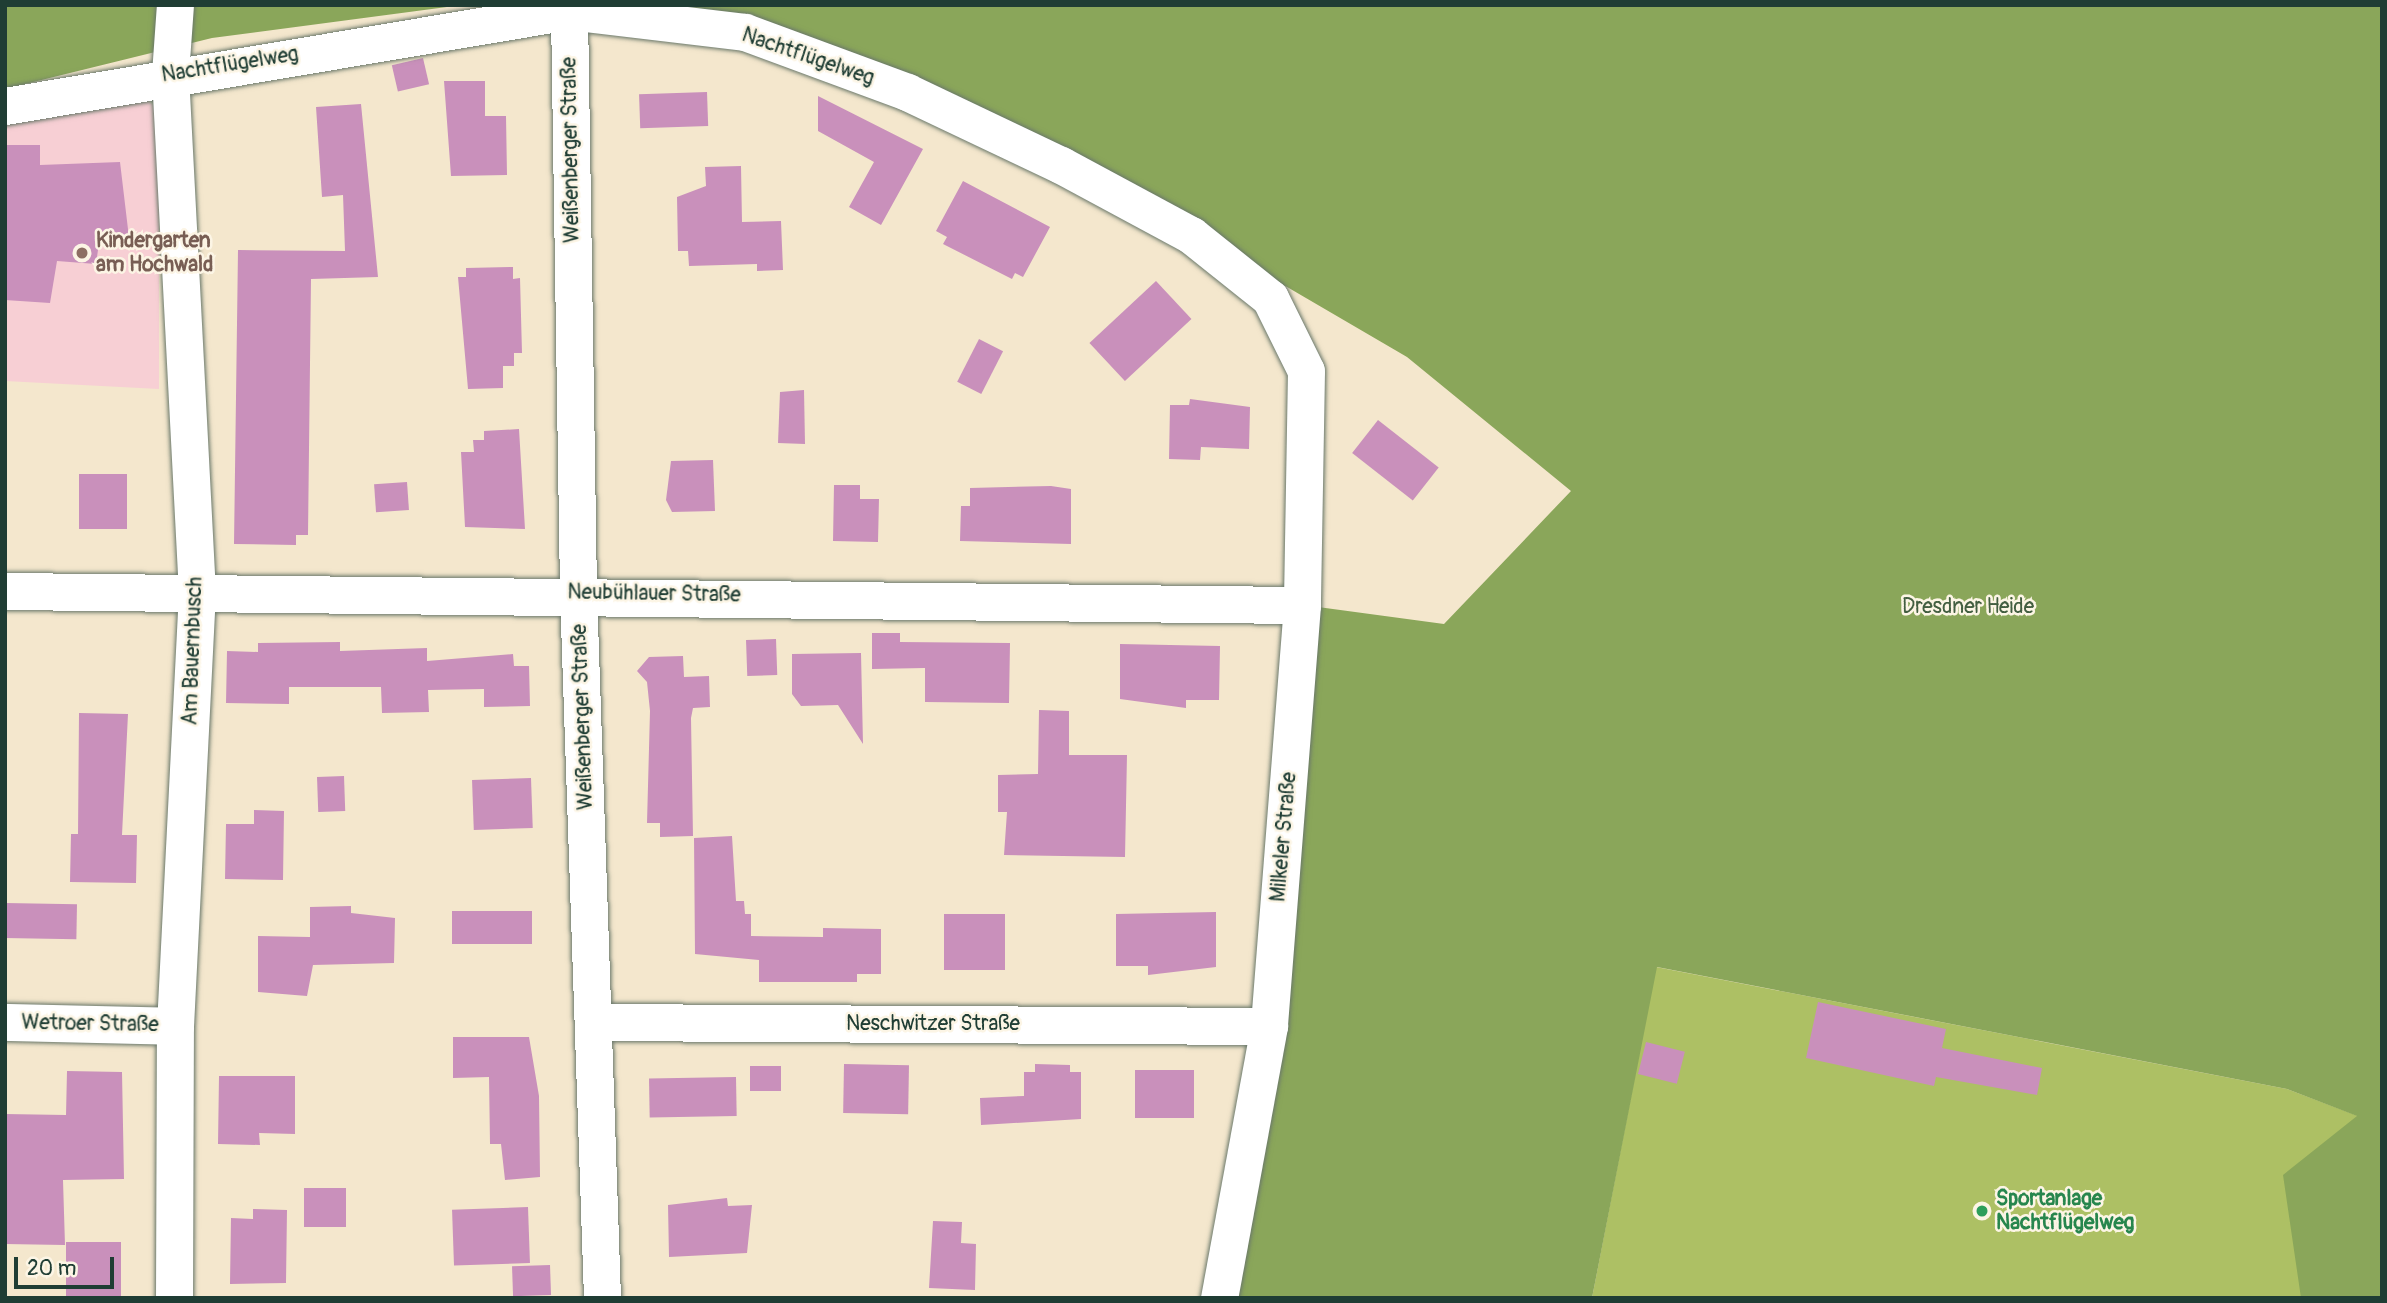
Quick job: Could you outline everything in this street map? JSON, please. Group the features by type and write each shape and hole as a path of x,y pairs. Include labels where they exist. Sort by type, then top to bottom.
{"street":[{"name":"Am Bauernbusch","path":"174,1298 175,1026 197,593 170,74 175,5"},
{"name":"Nachtflügelweg","path":"5,106 170,74 569,10 745,32 907,92 1061,165 1191,236 1270,298 1306,371"},
{"name":"Weißenberger Straße","path":"569,10 578,593 596,1022 602,1298"},
{"name":"Milkeler Straße","path":"1219,1298 1269,1026 1302,605 1306,371"},
{"name":"Neubühlauer Straße","path":"5,591 578,593 1302,605"},
{"name":"Wetroer Straße","path":"5,1022 175,1026"},
{"name":"Neschwitzer Straße","path":"596,1022 1269,1026"}],"shaded area":[{"name":"Kindergarten am Hochwald","path":"147,100 159,110 159,389 5,381 5,124"}],"green space":[{"path":"5,5 462,5 212,38 5,89"},
{"name":"Dresdner Heide","path":"671,5 2382,5 2382,1298 2301,1298 2283,1175 2357,1116 2287,1089 1657,967 1592,1298 1237,1298 1318,607 1444,624 1571,491 1407,357 1191,231"},
{"name":"Sportanlage Nachtflügelweg","path":"1656,967 2287,1089 2358,1116 2338,1298 1592,1298"}],"building":[{"path":"423,58 429,84 398,92 392,65"},
{"path":"444,81 485,81 485,116 506,116 507,175 451,176"},
{"path":"707,92 708,126 640,128 639,94"},
{"path":"818,96 923,149 881,225 849,207 874,162 818,131"},
{"path":"361,104 378,277 311,279 308,535 296,535 296,545 234,544 238,250 345,251 343,195 322,197 316,107"},
{"path":"5,145 40,145 40,165 120,162 130,246 99,243 96,264 57,261 50,303 5,300"},
{"path":"741,166 742,222 781,221 783,270 757,271 757,264 689,266 688,251 678,251 677,197 706,186 705,167"},
{"path":"963,181 1050,227 1023,277 1015,273 1012,279 943,244 947,237 936,231"},
{"path":"513,267 513,279 520,278 522,353 514,353 514,366 503,366 503,388 468,389 458,277 466,277 466,268"},
{"path":"1156,281 1191,319 1125,381 1089,343"},
{"path":"979,339 1003,351 981,394 957,382"},
{"path":"804,390 805,444 778,443 780,392"},
{"path":"1190,399 1250,407 1249,449 1201,447 1200,460 1169,459 1170,405 1189,405"},
{"path":"1378,420 1439,467 1413,501 1352,453"},
{"path":"519,429 525,529 465,527 461,452 474,452 473,440 484,440 484,431"},
{"path":"713,460 715,511 672,512 666,500 671,461"},
{"path":"79,474 127,474 127,529 79,529"},
{"path":"407,482 409,510 376,512 374,484"},
{"path":"834,485 860,485 860,499 879,499 878,542 833,541"},
{"path":"1051,486 1071,489 1071,544 960,541 961,506 970,506 970,488"},
{"path":"872,633 900,633 900,642 1010,643 1009,703 925,702 925,668 872,669"},
{"path":"776,639 777,675 747,676 746,640"},
{"path":"340,642 340,651 427,648 427,661 513,654 514,666 529,666 530,706 484,707 484,689 428,690 429,712 382,713 381,687 289,687 289,704 226,703 227,651 258,652 258,643"},
{"path":"1120,644 1220,646 1219,700 1186,700 1186,708 1120,699"},
{"path":"861,653 863,744 838,705 801,706 792,694 792,654"},
{"path":"683,656 684,677 709,676 710,707 693,708 691,718 693,836 660,837 660,823 647,823 650,711 647,682 637,671 649,657"},
{"path":"1039,710 1069,711 1069,755 1127,755 1125,857 1004,855 1007,812 998,812 998,775 1038,774"},
{"path":"79,713 128,714 122,835 137,835 136,883 70,882 71,834 78,834"},
{"path":"344,776 345,811 318,812 317,777"},
{"path":"531,778 533,828 474,830 472,780"},
{"path":"254,810 284,811 283,880 225,879 226,824 254,824"},
{"path":"732,836 736,901 744,901 745,914 751,914 751,936 823,937 823,928 881,929 881,974 857,974 857,982 759,982 759,960 695,954 694,838"},
{"path":"5,903 77,904 76,939 5,938"},
{"path":"351,906 351,913 395,918 394,963 313,965 307,996 258,992 258,936 310,937 310,907"},
{"path":"452,911 532,911 532,944 452,944"},
{"path":"1216,912 1216,967 1148,975 1148,966 1116,966 1116,914"},
{"path":"944,914 1005,914 1005,970 944,970"},
{"path":"1818,1002 1946,1029 1942,1048 2042,1068 2037,1095 1936,1077 1934,1086 1806,1058"},
{"path":"453,1037 529,1037 539,1096 540,1177 505,1180 501,1144 490,1144 489,1077 453,1078"},
{"path":"1646,1042 1685,1052 1677,1084 1638,1074"},
{"path":"844,1064 909,1065 908,1114 843,1113"},
{"path":"1035,1064 1070,1065 1070,1072 1081,1072 1081,1119 981,1125 980,1098 1024,1096 1024,1072 1035,1072"},
{"path":"750,1066 781,1066 781,1091 750,1091"},
{"path":"1135,1070 1194,1070 1194,1118 1135,1118"},
{"path":"67,1071 122,1072 124,1179 63,1180 65,1245 5,1244 5,1114 66,1115"},
{"path":"219,1076 295,1076 295,1134 259,1133 260,1145 218,1144"},
{"path":"736,1077 737,1116 650,1118 649,1079"},
{"path":"304,1188 346,1188 346,1227 304,1227"},
{"path":"727,1198 728,1206 752,1205 747,1253 669,1257 668,1205"},
{"path":"528,1207 530,1263 454,1266 452,1210"},
{"path":"253,1209 287,1210 286,1283 230,1284 231,1218 253,1219"},
{"path":"933,1221 962,1222 961,1243 976,1244 975,1290 929,1288"},
{"path":"66,1242 121,1242 121,1298 66,1298"},
{"path":"550,1265 551,1295 513,1296 512,1266"}],"place":[{"name":"Kindergarten am Hochwald","path":"82,253"},
{"name":"Sportanlage Nachtflügelweg","path":"1982,1211"}]}
